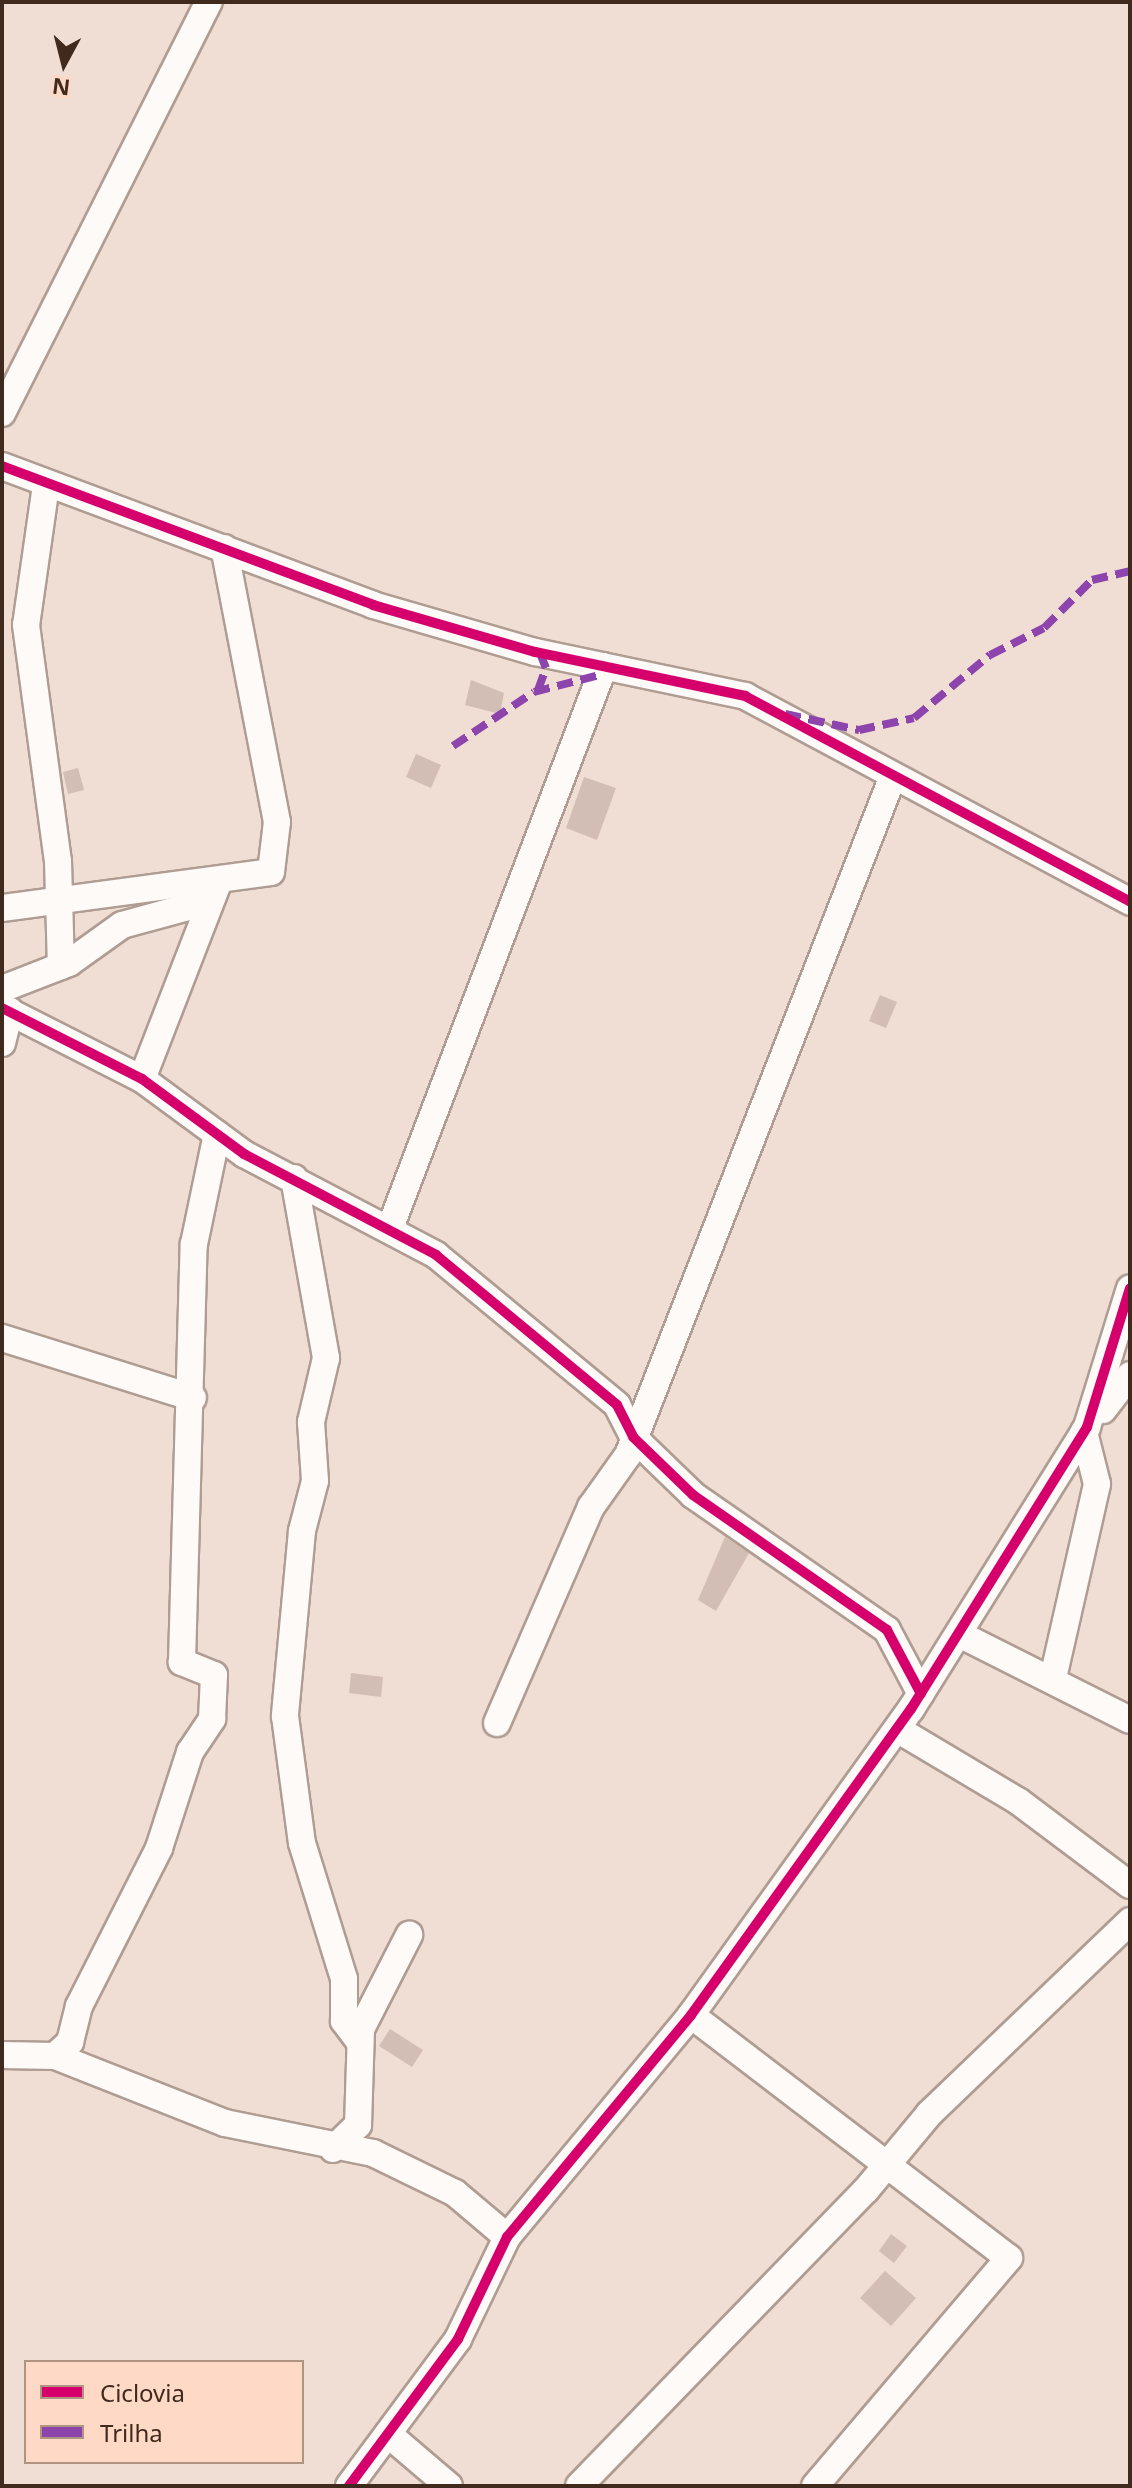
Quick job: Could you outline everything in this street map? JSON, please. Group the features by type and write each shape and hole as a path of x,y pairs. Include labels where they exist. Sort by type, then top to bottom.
{"street":[{"path":"2,413 209,2"},
{"path":"2,466 373,605 604,666 745,696 1130,902"},
{"path":"46,485 26,625 61,901 61,966"},
{"path":"2,908 207,885 271,872 277,822 224,548"},
{"path":"390,1228 604,666"},
{"path":"497,1723 591,1507 633,1437 893,776"},
{"path":"5,1002 122,925 184,908 207,885"},
{"path":"142,1079 207,885"},
{"path":"5,1002 142,1079 217,1134 436,1255 617,1405 633,1437 693,1495 887,1630 921,1694"},
{"path":"2,1043 5,1002"},
{"path":"55,2056 70,2042 79,2006 159,1848 190,1752 212,1719 214,1675 182,1662 193,1398 194,1244 217,1134"},
{"path":"294,1178 326,1358 311,1422 315,1481 302,1531 285,1716 302,1843 344,1979 344,2021 360,2042"},
{"path":"1053,1678 1097,1484 1103,1415 1130,1288"},
{"path":"2,1338 193,1398"},
{"path":"349,2486 458,2339 507,2237 691,2015 897,1729 1130,1375"},
{"path":"959,1634 1053,1678 1130,1720"},
{"path":"897,1729 1018,1801 1130,1885"},
{"path":"579,2486 886,2165 929,2114 1130,1921"},
{"path":"333,2149 358,2125 360,2042 378,1985 409,1935"},
{"path":"691,2015 1009,2258 815,2486"},
{"path":"2,2055 55,2056 164,2104 333,2149 373,2153 421,2174 481,2209 507,2237"},
{"path":"388,2434 449,2486"}],"building":[{"path":"471,680 504,693 500,714 465,705"},
{"path":"416,754 441,765 431,788 406,777"},
{"path":"78,768 84,790 68,794 63,772"},
{"path":"584,777 616,788 597,840 566,828"},
{"path":"880,995 897,1002 886,1028 869,1021"},
{"path":"725,1537 749,1553 716,1611 698,1600"},
{"path":"351,1673 383,1677 381,1697 349,1693"},
{"path":"390,2029 423,2050 412,2067 379,2046"},
{"path":"891,2234 907,2246 894,2263 879,2251"},
{"path":"885,2271 916,2298 891,2326 860,2298"}],"marked path":[{"path":"785,714 859,730 914,718 990,655 1044,628 1092,580 1130,571"},
{"path":"538,690 546,668 540,653"},
{"path":"453,746 534,692 603,674"}],"cycle path":[{"path":"2,466 373,605 535,652 745,696 1130,902"},
{"path":"2,1008 142,1079 244,1154 436,1255 617,1405 633,1437 693,1495 887,1630 921,1694"},
{"path":"349,2486 458,2339 507,2237 691,2015 911,1709 1087,1427 1130,1288"}]}
